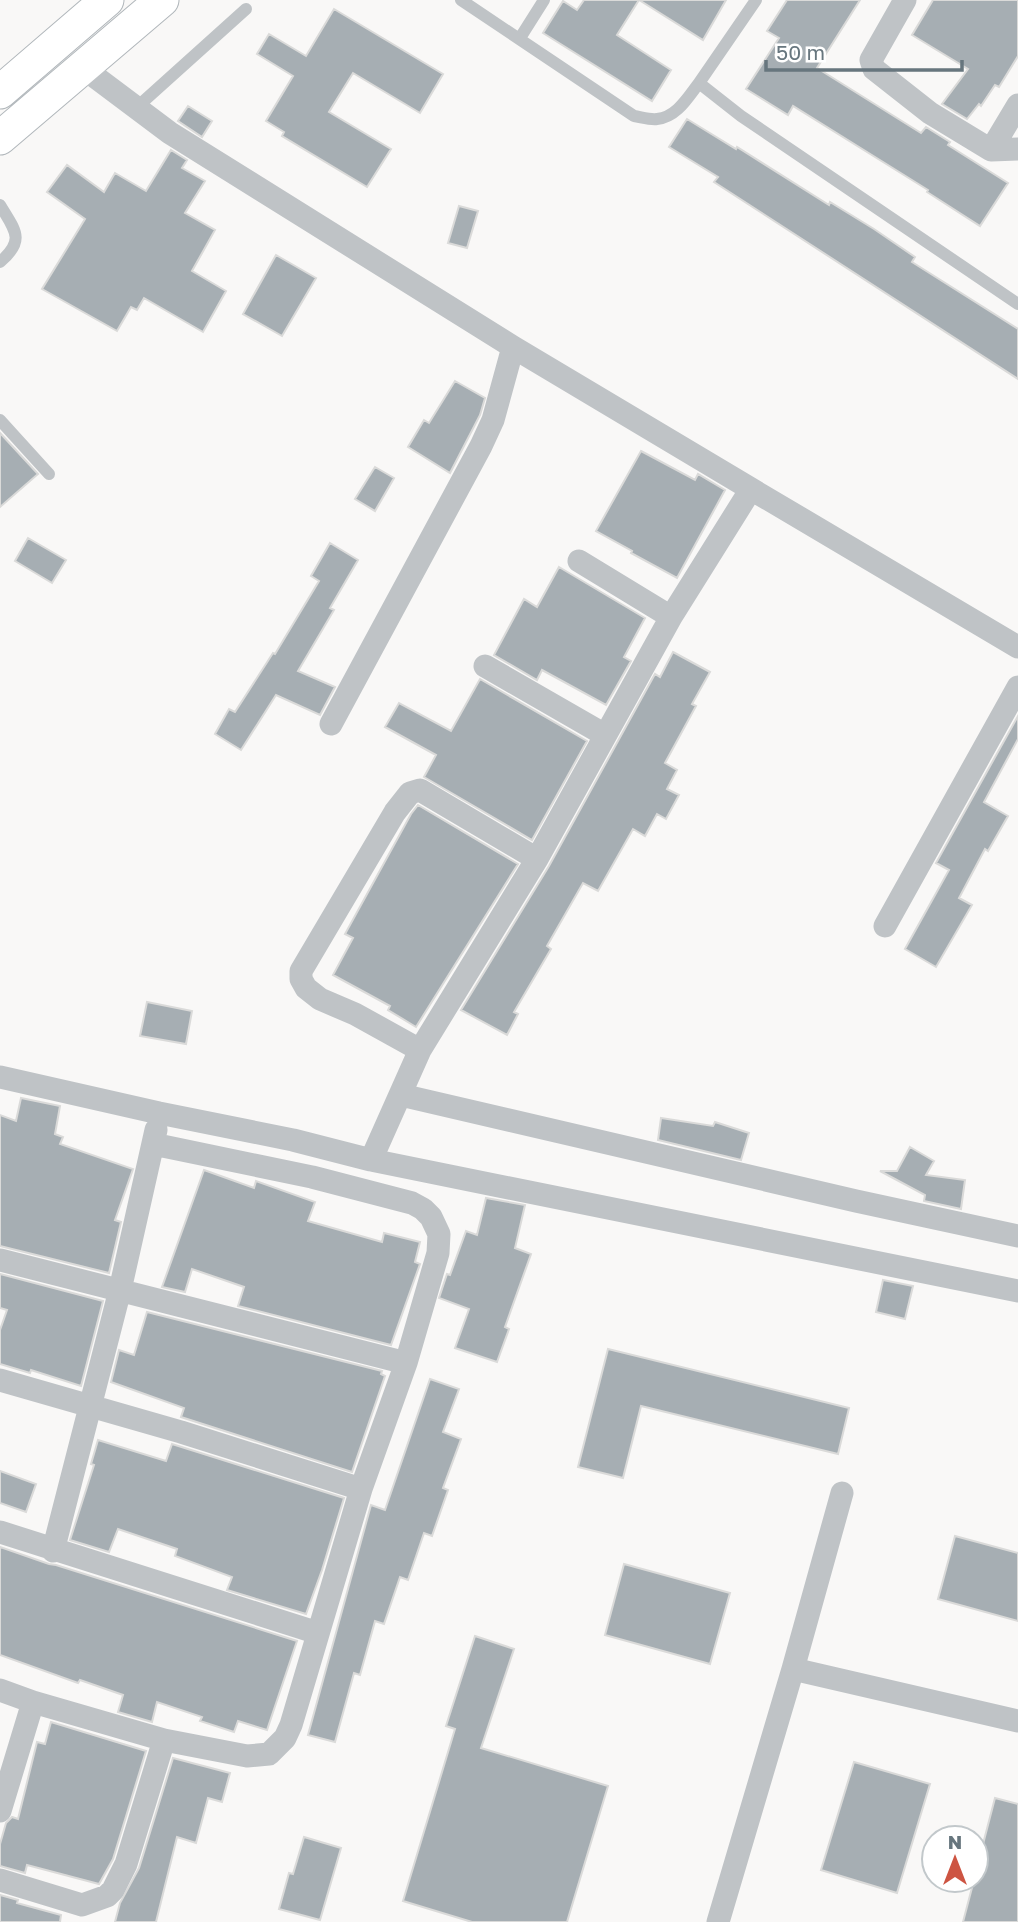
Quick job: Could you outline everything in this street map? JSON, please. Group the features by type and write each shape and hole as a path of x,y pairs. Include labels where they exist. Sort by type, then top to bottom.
{"street":[{"path":"0,92 107,0"},
{"path":"0,138 162,0"},
{"path":"905,0 871,60 874,69 930,113 991,150 1018,149"},
{"path":"82,66 170,133 513,347 1018,647"},
{"path":"991,150 1018,106"},
{"path":"331,724 481,446 493,421 513,347"},
{"path":"373,1156 420,1049 537,859 671,617 751,489"},
{"path":"579,561 671,617"},
{"path":"485,666 605,736"},
{"path":"885,926 1018,687"},
{"path":"420,1049 355,1014 320,999 306,988 301,979 301,971 403,799 420,790 537,859"},
{"path":"0,1077 159,1113 1018,1291"},
{"path":"399,1100 1018,1236"},
{"path":"53,1551 92,1407 159,1113"},
{"path":"0,1690 164,1740 247,1756 269,1754 285,1738 291,1725 361,1489 406,1363 438,1253 439,1234 431,1217 424,1209 412,1203 312,1177 153,1144"},
{"path":"0,1260 406,1363"},
{"path":"0,1380 181,1432 361,1489"},
{"path":"718,1922 842,1493"},
{"path":"0,1532 318,1633"},
{"path":"793,1670 1018,1721"},
{"path":"0,1811 33,1702"},
{"path":"0,1880 82,1905 107,1896 126,1864 164,1740"}],"lane":[{"path":"461,0 634,116 656,120 679,108 756,0"},
{"path":"520,38 544,0"},
{"path":"136,108 246,9"},
{"path":"699,83 741,116 1018,304"},
{"path":"0,205 13,228 16,240 13,251 0,262"},
{"path":"0,420 49,474"}],"building":[{"path":"584,0 639,0 617,35 671,70 652,101 543,33 563,1 577,10"},
{"path":"639,0 726,0 703,40"},
{"path":"787,0 860,0 817,68 921,133 926,127 950,142 948,145 1008,183 980,226 927,192 928,190 793,106 788,115 746,89 779,38 767,31"},
{"path":"933,0 1018,0 1018,56 999,87 995,85 981,106 979,104 967,119 942,104 968,69 912,35"},
{"path":"334,9 443,74 420,113 353,73 329,112 391,149 367,187 282,136 284,132 266,121 293,76 257,54 269,34 306,56"},
{"path":"188,106 212,121 202,137 178,121"},
{"path":"687,119 829,205 830,202 874,229 915,257 912,262 1018,329 1018,379 714,182 718,177 669,147"},
{"path":"171,150 187,160 182,168 205,181 185,213 215,230 192,271 226,291 203,332 144,298 137,310 131,307 117,331 42,289 85,219 47,192 67,165 104,192 115,173 146,191"},
{"path":"459,206 478,211 467,248 448,243"},
{"path":"276,255 316,278 282,336 243,314"},
{"path":"455,381 485,398 480,415 450,473 408,447 424,420 429,423"},
{"path":"0,433 38,474 0,507"},
{"path":"641,451 695,480 698,474 725,490 677,578 596,531"},
{"path":"375,467 394,478 375,511 355,499"},
{"path":"28,538 66,560 52,583 15,561"},
{"path":"330,543 358,560 330,608 334,610 298,671 335,687 320,715 276,695 241,750 215,734 229,709 235,712 273,653 275,654 319,581 311,576"},
{"path":"559,567 645,618 624,657 631,661 606,705 542,670 537,680 494,655 524,599 537,607"},
{"path":"673,652 710,672 692,704 696,706 665,763 677,770 667,789 679,795 666,819 657,814 645,836 633,829 598,891 583,883 547,946 551,949 514,1012 518,1014 507,1035 461,1010 549,866 655,674 660,677"},
{"path":"480,679 587,741 532,840 424,777 436,755 385,727 399,703 451,731"},
{"path":"1018,716 1018,739 984,802 1008,816 988,851 985,849 959,898 972,905 936,967 905,949 949,870 936,863"},
{"path":"418,805 518,864 416,1027 388,1010 390,1006 333,975 353,938 345,934"},
{"path":"147,1002 192,1011 186,1044 140,1036"},
{"path":"21,1098 60,1106 55,1134 63,1137 60,1144 133,1169 115,1220 121,1222 109,1273 0,1246 0,1115 16,1121"},
{"path":"661,1118 713,1126 715,1122 749,1133 741,1160 658,1140"},
{"path":"910,1147 934,1161 926,1175 965,1180 961,1209 924,1201 925,1195 880,1171 897,1171"},
{"path":"204,1170 254,1188 256,1181 315,1202 308,1221 382,1242 384,1233 420,1242 415,1262 420,1264 391,1345 238,1306 244,1287 192,1269 185,1292 162,1287"},
{"path":"486,1198 525,1205 515,1248 531,1254 505,1327 509,1329 497,1362 455,1348 469,1309 439,1298 466,1231 477,1235"},
{"path":"0,1274 103,1301 81,1386 31,1370 30,1373 0,1364 0,1330 7,1310 0,1308"},
{"path":"883,1280 913,1286 905,1319 876,1312"},
{"path":"147,1312 382,1371 381,1374 385,1376 352,1472 181,1417 184,1408 111,1382 119,1350 134,1355"},
{"path":"608,1349 849,1408 838,1454 641,1406 623,1478 578,1467"},
{"path":"430,1379 459,1389 443,1432 461,1439 443,1488 448,1490 432,1536 424,1533 408,1580 400,1577 384,1624 375,1621 360,1675 354,1673 335,1742 308,1735 371,1505 385,1510"},
{"path":"98,1440 166,1461 172,1444 344,1498 306,1614 227,1590 232,1577 175,1556 177,1549 118,1529 109,1552 70,1540 94,1465 91,1464"},
{"path":"0,1471 36,1484 26,1512 0,1503"},
{"path":"955,1536 1018,1553 1018,1621 938,1599"},
{"path":"0,1547 297,1641 267,1730 238,1721 234,1732 200,1721 202,1717 157,1702 152,1722 118,1712 123,1695 80,1680 78,1683 0,1655"},
{"path":"624,1564 730,1593 710,1664 605,1635"},
{"path":"475,1636 514,1649 481,1748 608,1786 567,1922 472,1922 403,1901 455,1729 446,1726"},
{"path":"51,1722 146,1751 113,1859 99,1884 27,1865 25,1873 0,1866 0,1844 6,1823 12,1817 18,1819 37,1742 45,1744"},
{"path":"173,1758 230,1773 222,1802 208,1798 196,1843 177,1837 156,1922 115,1922 120,1903 139,1868"},
{"path":"854,1762 930,1784 897,1893 821,1870"},
{"path":"995,1798 1018,1804 1018,1922 963,1922 970,1894 990,1894 988,1824"},
{"path":"304,1837 341,1848 320,1920 279,1909 289,1873 293,1874"},
{"path":"0,1895 18,1900 17,1903 61,1915 60,1922 0,1922"}]}
